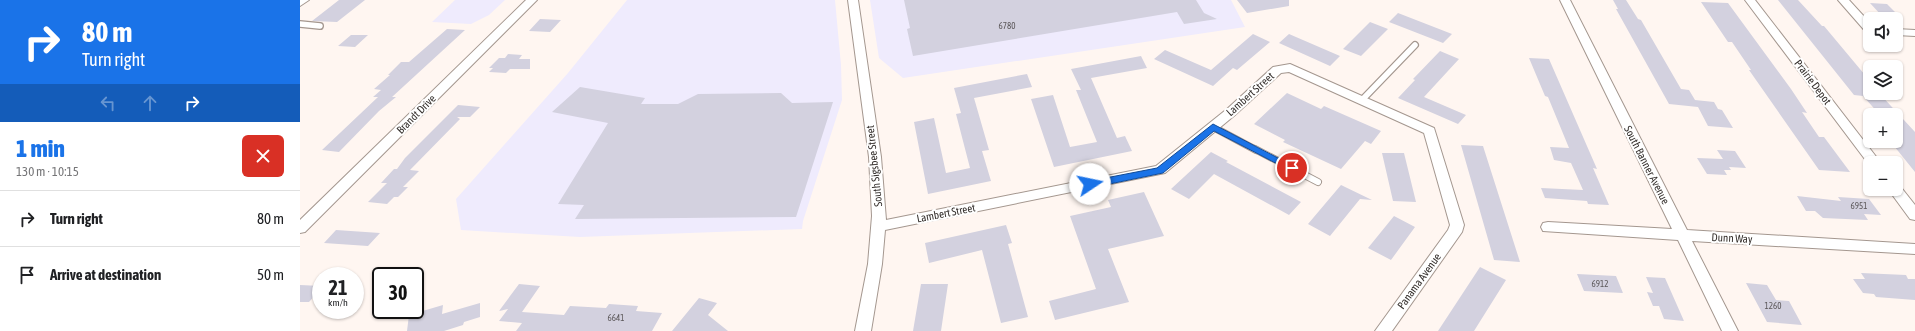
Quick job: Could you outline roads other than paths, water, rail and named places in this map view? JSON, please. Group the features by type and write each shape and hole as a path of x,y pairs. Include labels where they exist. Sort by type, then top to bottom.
{"street":[{"path":"300,3 304,0"},
{"name":"Brandt Drive","path":"300,228 532,0"},
{"name":"South Sigsbee Street","path":"854,0 877,174 879,226 874,275 863,331"},
{"name":"South Banner Avenue","path":"1564,0 1730,331"},
{"name":"Prairie Depot","path":"1750,0 1870,156"},
{"path":"1842,0 1863,22"},
{"path":"1903,32 1915,33"},
{"name":"Lambert Street","path":"879,226 1160,170 1213,127 1277,70 1290,68 1430,131 1457,225 1455,232"},
{"path":"1900,196 1915,215"},
{"name":"Dunn Way","path":"1548,227 1915,249"},
{"name":"Panama Avenue","path":"1383,331 1455,232"}],"lane":[{"path":"300,24 320,26"},
{"path":"1362,100 1415,45"},
{"path":"1213,127 1318,182"}]}
